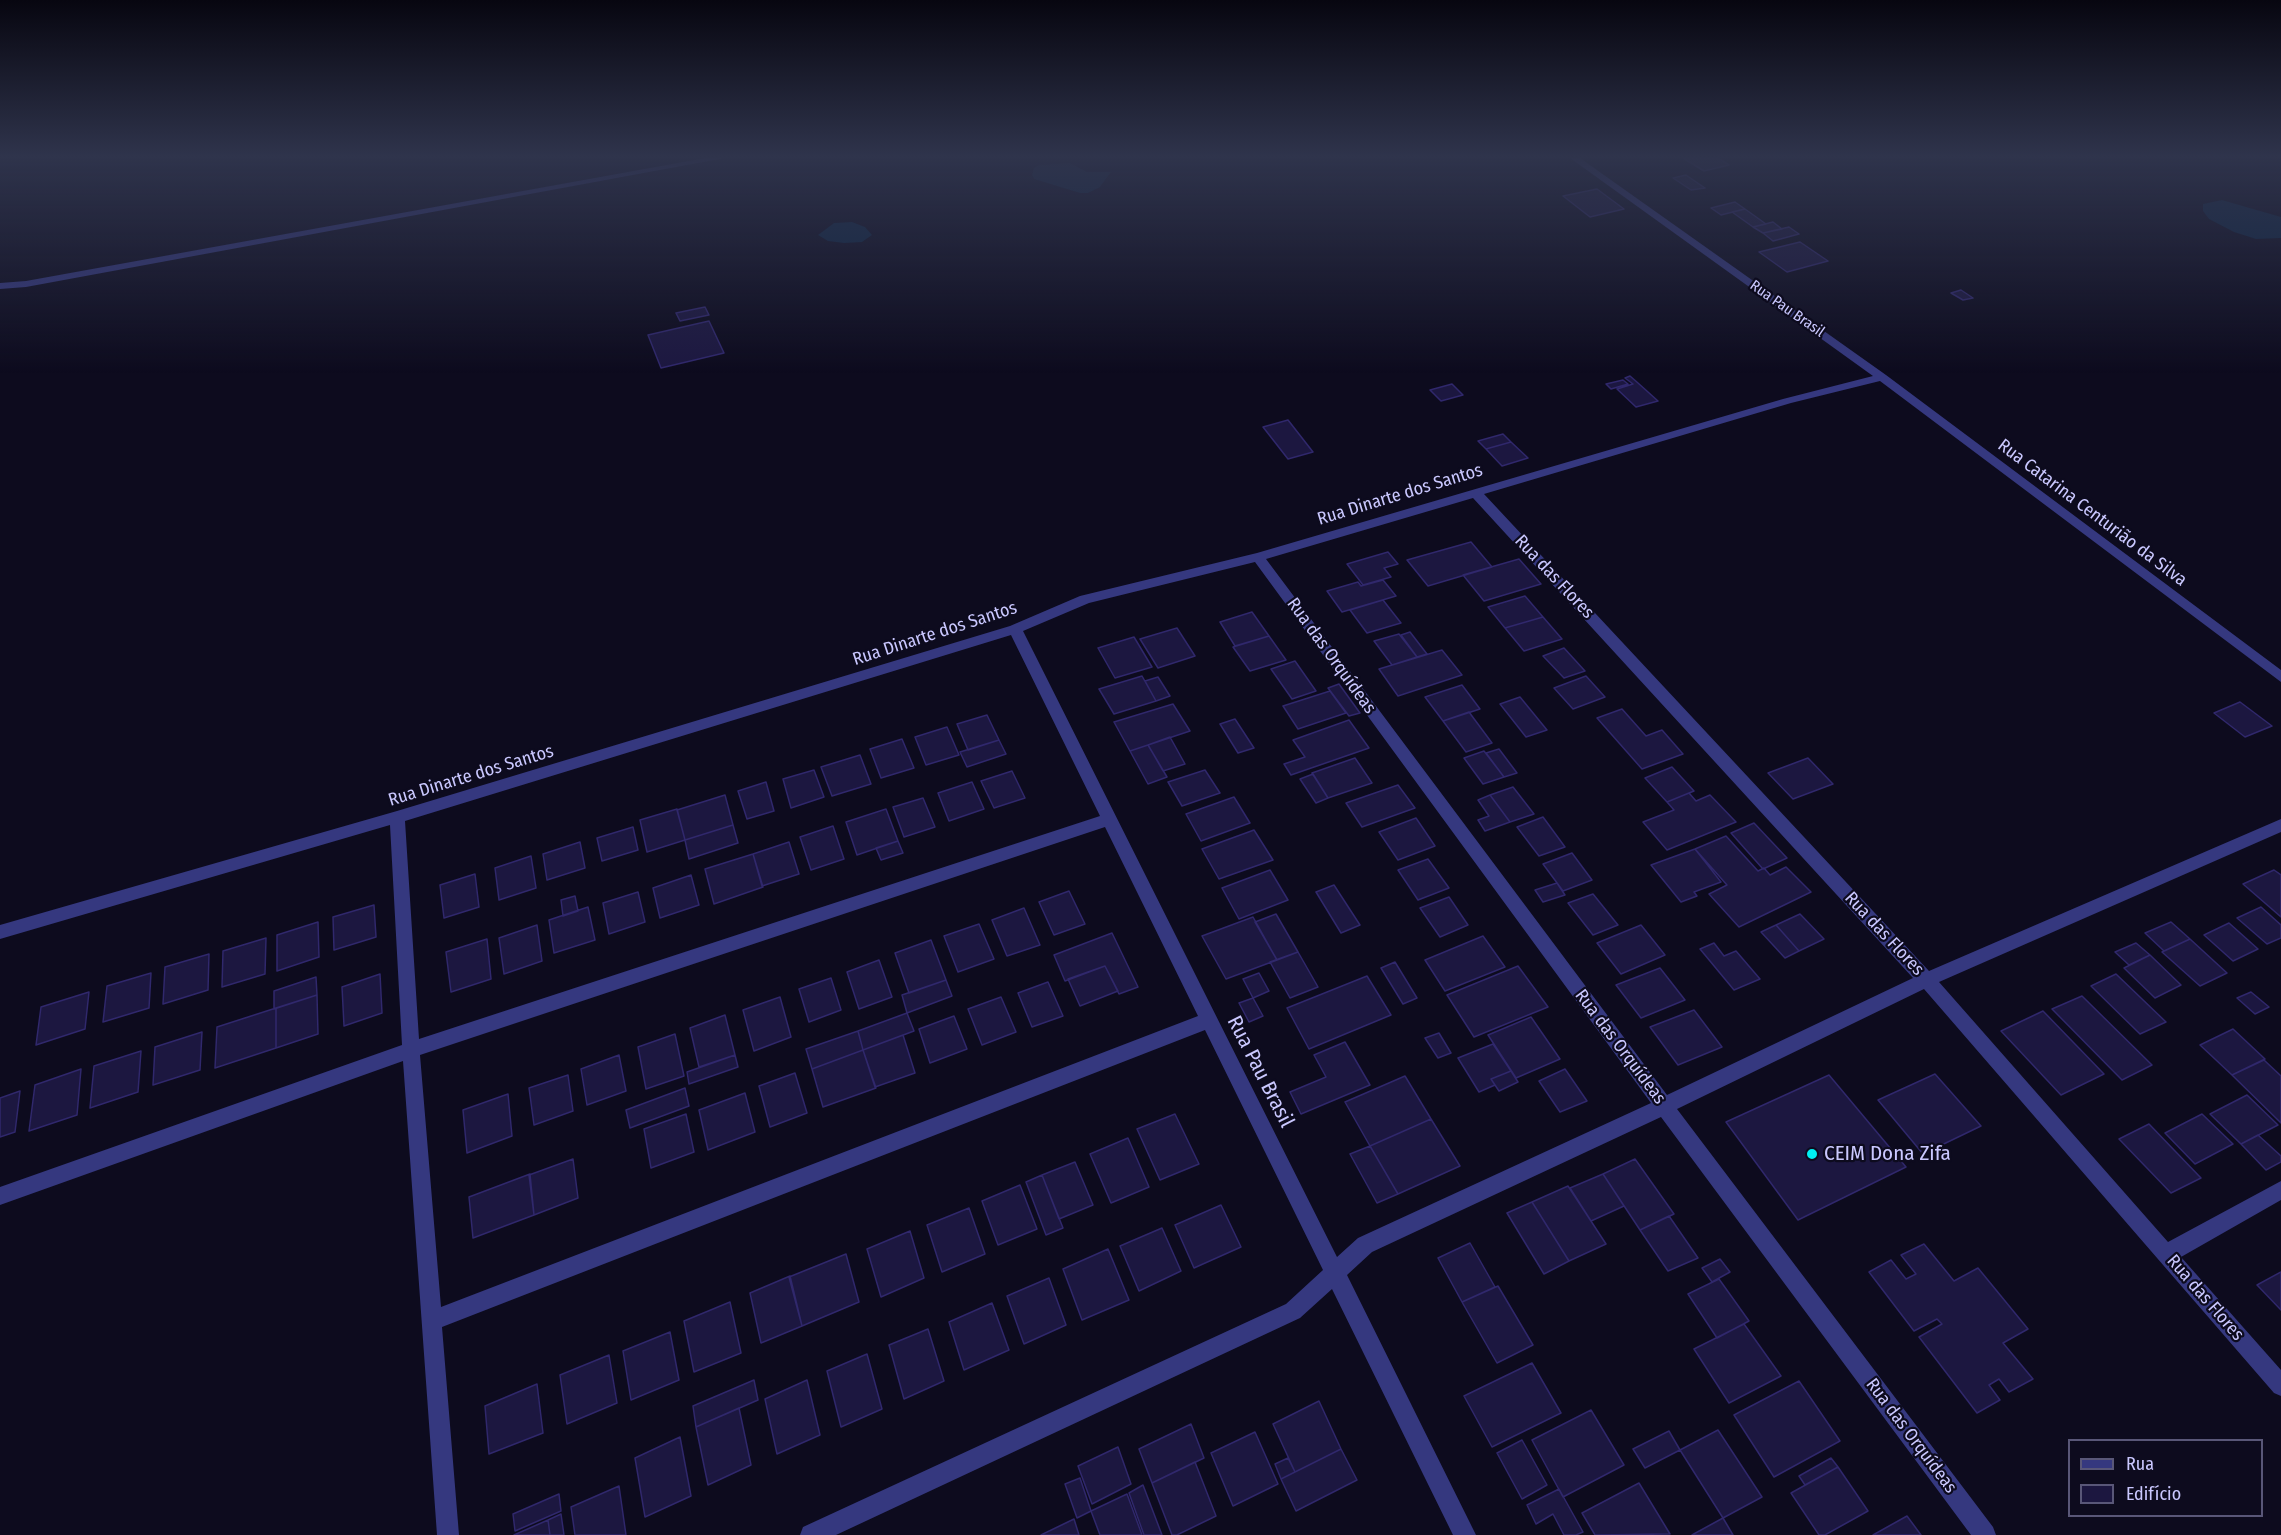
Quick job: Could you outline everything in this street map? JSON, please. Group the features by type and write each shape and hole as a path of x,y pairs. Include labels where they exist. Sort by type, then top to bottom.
{"street":[{"path":"0,286 26,284 326,230"},
{"name":"Rua Pau Brasil","path":"1675,230 1882,377"},
{"name":"Rua Dinarte dos Santos","path":"0,932 397,817 1015,629 1085,599 1258,557 1776,404 1882,377"},
{"name":"Rua Catarina Centurião da Silva","path":"1882,377 2281,677"},
{"name":"Rua das Flores","path":"1475,492 1926,980 2281,1386"},
{"name":"Rua das Orquídeas","path":"1258,557 1985,1535"},
{"name":"Rua Pau Brasil","path":"1015,629 1465,1535"},
{"path":"397,817 411,1050 448,1535"},
{"path":"0,1196 411,1050 1110,819"},
{"path":"811,1535 1293,1311 1365,1245 1664,1106 1926,980 2281,825"},
{"path":"433,1320 1209,1020"},
{"path":"2166,1254 2281,1190"}],"water":[{"path":"825,230 867,230 872,235 862,242 844,243 828,241 818,235"},
{"path":"2229,230 2281,230 2281,238 2256,239"}],"building":[{"path":"1757,230 1779,230 1763,233"},
{"path":"1793,230 1799,234 1773,241 1763,233"},
{"path":"1800,242 1828,261 1787,272 1759,252"},
{"path":"1961,290 1973,298 1963,300 1951,293"},
{"path":"705,307 709,315 680,321 676,313"},
{"path":"709,321 724,353 661,368 648,335"},
{"path":"1630,376 1658,401 1636,407 1617,389 1633,384 1625,378"},
{"path":"1623,380 1628,384 1611,389 1606,384"},
{"path":"1452,384 1463,395 1441,401 1430,390"},
{"path":"1288,420 1313,452 1288,459 1263,427"},
{"path":"1503,434 1511,442 1486,449 1478,441"},
{"path":"1511,442 1528,458 1502,466 1486,449"},
{"path":"1471,542 1492,567 1428,586 1407,560"},
{"path":"1388,552 1398,564 1384,568 1391,577 1363,585 1347,564"},
{"path":"1519,559 1541,584 1484,601 1463,575"},
{"path":"1383,580 1396,596 1342,612 1327,591 1358,582 1361,586"},
{"path":"1525,596 1543,617 1505,628 1488,607"},
{"path":"1383,600 1401,623 1367,633 1350,610"},
{"path":"1252,612 1269,636 1235,646 1220,622"},
{"path":"1543,617 1562,639 1524,651 1505,628"},
{"path":"1177,628 1195,656 1158,668 1140,639"},
{"path":"1410,632 1427,654 1417,657 1401,635"},
{"path":"1399,634 1417,657 1392,665 1374,641"},
{"path":"1269,636 1286,660 1250,671 1233,647"},
{"path":"1134,637 1152,667 1115,678 1098,648"},
{"path":"1564,648 1585,671 1564,678 1543,656"},
{"path":"1442,650 1462,675 1398,696 1379,669"},
{"path":"1295,661 1316,691 1292,699 1271,669"},
{"path":"1142,676 1156,701 1114,714 1099,689"},
{"path":"1586,676 1605,697 1573,709 1554,688"},
{"path":"1158,677 1170,696 1156,701 1145,681"},
{"path":"1339,684 1360,713 1349,716 1328,688"},
{"path":"1462,685 1480,709 1443,721 1425,697"},
{"path":"1330,691 1346,713 1298,729 1283,706"},
{"path":"1520,697 1547,730 1526,737 1500,704"},
{"path":"2240,702 2272,726 2245,737 2214,713"},
{"path":"1173,704 1190,731 1130,751 1114,722"},
{"path":"1622,709 1646,736 1662,730 1683,754 1642,769 1597,718"},
{"path":"1469,712 1492,743 1466,752 1443,721"},
{"path":"987,715 999,740 968,750 957,724"},
{"path":"1235,719 1254,748 1238,753 1220,724"},
{"path":"1349,720 1369,748 1291,775 1284,764 1305,757 1293,740"},
{"path":"947,727 959,755 926,765 915,737"},
{"path":"1170,737 1185,764 1163,771 1148,745"},
{"path":"902,739 914,768 881,778 870,749"},
{"path":"999,740 1006,754 967,767 960,752"},
{"path":"1148,745 1167,777 1148,784 1130,751"},
{"path":"1499,749 1517,773 1504,777 1486,753"},
{"path":"1484,751 1504,777 1483,784 1464,758"},
{"path":"860,755 871,784 832,796 821,767"},
{"path":"1355,758 1372,783 1328,798 1312,773"},
{"path":"1808,758 1833,784 1793,799 1768,773"},
{"path":"1672,767 1694,791 1667,802 1645,778"},
{"path":"814,770 824,797 791,808 783,779"},
{"path":"1205,770 1220,793 1182,806 1168,782"},
{"path":"1012,771 1025,798 994,808 981,781"},
{"path":"1313,774 1328,798 1316,803 1300,779"},
{"path":"766,782 774,811 747,819 738,791"},
{"path":"972,782 984,809 949,821 938,793"},
{"path":"1398,785 1415,808 1362,827 1346,803"},
{"path":"1513,787 1534,814 1510,822 1490,795"},
{"path":"1689,793 1696,801 1710,795 1736,822 1667,850 1643,822 1674,810 1667,802"},
{"path":"725,795 733,825 685,840 677,810"},
{"path":"1490,795 1510,822 1485,831 1478,820 1489,816 1478,800"},
{"path":"1234,797 1250,823 1201,841 1186,814"},
{"path":"923,798 935,827 904,837 893,807"},
{"path":"677,809 685,840 647,852 640,820"},
{"path":"886,809 898,841 857,855 846,822"},
{"path":"1543,817 1565,847 1539,856 1517,827"},
{"path":"1416,818 1435,846 1398,860 1379,832"},
{"path":"1754,823 1787,858 1763,869 1731,833"},
{"path":"733,825 738,843 689,859 685,840"},
{"path":"833,826 844,859 811,870 800,837"},
{"path":"633,827 638,850 602,861 597,838"},
{"path":"1254,830 1273,860 1219,879 1202,849"},
{"path":"1726,836 1758,871 1764,868 1770,875 1786,867 1811,892 1739,927 1709,894 1727,885 1695,849"},
{"path":"898,841 903,853 881,860 876,848"},
{"path":"580,842 585,868 547,880 543,854"},
{"path":"789,842 799,874 762,886 753,854"},
{"path":"1695,849 1721,882 1694,892 1697,896 1681,902 1651,865"},
{"path":"1572,853 1592,880 1563,891 1543,864"},
{"path":"753,854 763,887 714,904 705,869"},
{"path":"531,856 536,888 499,900 495,868"},
{"path":"1428,859 1449,888 1418,900 1398,870"},
{"path":"1270,870 1288,900 1239,919 1222,888"},
{"path":"2274,870 2281,875 2281,917 2243,884"},
{"path":"475,874 479,907 444,918 440,885"},
{"path":"691,875 699,905 660,918 653,888"},
{"path":"1557,883 1565,895 1543,902 1535,890"},
{"path":"1334,885 1360,925 1341,933 1316,892"},
{"path":"1069,891 1085,924 1054,935 1039,902"},
{"path":"638,892 645,922 609,934 603,903"},
{"path":"1593,894 1618,925 1593,935 1568,903"},
{"path":"575,896 578,911 563,916 561,900"},
{"path":"1449,897 1468,925 1440,937 1420,908"},
{"path":"374,905 376,937 334,950 333,917"},
{"path":"588,907 595,940 554,953 549,920"},
{"path":"2261,907 2281,925 2281,938 2267,944 2237,918"},
{"path":"1024,908 1040,945 1007,956 992,920"},
{"path":"1276,914 1298,952 1277,960 1255,922"},
{"path":"1800,914 1824,939 1799,951 1776,925"},
{"path":"1253,917 1277,960 1226,979 1202,936"},
{"path":"318,922 319,957 277,971 277,935"},
{"path":"2171,922 2190,939 2164,951 2145,933"},
{"path":"2229,923 2258,949 2233,961 2204,935"},
{"path":"979,924 994,959 958,972 944,936"},
{"path":"537,925 542,961 504,974 499,938"},
{"path":"1641,925 1665,955 1621,974 1597,943"},
{"path":"1776,925 1799,951 1785,958 1761,932"},
{"path":"1112,933 1138,987 1119,994 1105,966 1065,981 1054,955"},
{"path":"1483,936 1505,967 1445,991 1425,960"},
{"path":"266,938 265,974 222,987 223,951"},
{"path":"487,939 491,979 451,992 446,952"},
{"path":"2190,939 2227,973 2200,986 2162,952"},
{"path":"931,940 946,980 909,993 895,953"},
{"path":"1714,943 1724,956 1736,951 1760,979 1734,990 1700,949"},
{"path":"2136,943 2150,955 2129,965 2115,952"},
{"path":"1298,952 1318,987 1290,998 1270,962"},
{"path":"209,954 208,990 163,1004 165,967"},
{"path":"2150,955 2181,985 2155,998 2124,968"},
{"path":"879,960 892,997 859,1009 847,972"},
{"path":"1395,962 1417,998 1403,1004 1381,968"},
{"path":"1105,966 1118,991 1080,1006 1068,979"},
{"path":"1518,966 1548,1007 1474,1037 1447,995"},
{"path":"1660,968 1685,1000 1641,1018 1616,985"},
{"path":"151,973 149,1008 103,1022 107,986"},
{"path":"1259,973 1269,991 1253,998 1243,979"},
{"path":"380,974 382,1013 344,1026 342,987"},
{"path":"2116,974 2166,1022 2140,1034 2091,986"},
{"path":"1367,976 1391,1015 1309,1049 1287,1008"},
{"path":"316,977 317,995 274,1009 274,991"},
{"path":"831,978 841,1010 809,1022 799,989"},
{"path":"946,980 952,996 907,1013 902,995"},
{"path":"1048,982 1063,1016 1032,1027 1018,993"},
{"path":"89,992 85,1029 36,1045 41,1007"},
{"path":"2251,992 2269,1007 2255,1014 2237,998"},
{"path":"317,995 318,1034 276,1048 276,1008"},
{"path":"2082,996 2152,1065 2122,1080 2052,1009"},
{"path":"780,997 791,1037 754,1051 743,1010"},
{"path":"1001,997 1016,1032 982,1045 968,1009"},
{"path":"1253,998 1263,1016 1249,1022 1239,1003"},
{"path":"276,1008 276,1048 215,1068 217,1027"},
{"path":"1694,1010 1722,1047 1678,1065 1650,1027"},
{"path":"2043,1011 2104,1074 2061,1095 2001,1031"},
{"path":"907,1013 914,1031 863,1050 858,1031"},
{"path":"725,1015 735,1055 699,1067 690,1028"},
{"path":"954,1016 967,1049 930,1063 919,1029"},
{"path":"1531,1017 1560,1059 1516,1078 1488,1035"},
{"path":"2233,1029 2265,1059 2232,1075 2200,1045"},
{"path":"858,1031 863,1050 812,1069 806,1049"},
{"path":"202,1032 200,1070 153,1085 155,1047"},
{"path":"1439,1033 1451,1053 1438,1058 1425,1038"},
{"path":"675,1034 684,1076 646,1089 638,1047"},
{"path":"903,1035 915,1073 875,1087 863,1050"},
{"path":"1345,1042 1370,1085 1301,1114 1290,1092 1326,1077 1314,1055"},
{"path":"1493,1044 1511,1071 1491,1079 1495,1085 1479,1092 1458,1058"},
{"path":"863,1050 876,1088 823,1107 812,1069"},
{"path":"141,1051 138,1092 90,1108 94,1066"},
{"path":"619,1055 626,1091 587,1105 581,1069"},
{"path":"735,1055 738,1067 689,1084 687,1072"},
{"path":"2264,1060 2281,1076 2281,1123 2232,1075"},
{"path":"81,1069 77,1115 29,1131 35,1085"},
{"path":"1565,1069 1587,1101 1560,1112 1539,1081"},
{"path":"1511,1071 1518,1082 1499,1091 1491,1079"},
{"path":"795,1073 807,1113 770,1127 759,1086"},
{"path":"1935,1074 1981,1126 1923,1154 1878,1100"},
{"path":"568,1075 573,1111 534,1125 529,1088"},
{"path":"1829,1075 1906,1167 1798,1220 1726,1122"},
{"path":"1405,1076 1431,1119 1370,1146 1345,1102"},
{"path":"685,1088 689,1106 630,1128 626,1110"},
{"path":"20,1091 15,1132 0,1137 0,1098"},
{"path":"745,1093 755,1132 708,1150 699,1110"},
{"path":"508,1094 512,1136 467,1153 463,1110"},
{"path":"2247,1095 2278,1125 2241,1144 2210,1114"},
{"path":"686,1114 694,1152 651,1168 644,1129"},
{"path":"1175,1114 1199,1164 1160,1180 1137,1129"},
{"path":"2202,1114 2233,1144 2195,1164 2165,1133"},
{"path":"1431,1119 1460,1166 1398,1194 1370,1146"},
{"path":"2149,1124 2201,1178 2171,1193 2119,1139"},
{"path":"2258,1135 2281,1156 2281,1162 2266,1170 2241,1144"},
{"path":"1128,1138 1149,1187 1111,1203 1090,1154"},
{"path":"1370,1146 1398,1194 1377,1203 1350,1154"},
{"path":"573,1159 578,1198 534,1215 529,1175"},
{"path":"1635,1159 1674,1214 1640,1230 1603,1174"},
{"path":"1075,1162 1093,1205 1059,1219 1042,1175"},
{"path":"530,1174 534,1215 473,1238 469,1197"},
{"path":"1603,1174 1624,1206 1591,1221 1570,1188"},
{"path":"1042,1175 1063,1228 1046,1235 1026,1182"},
{"path":"1020,1185 1037,1229 998,1245 982,1201"},
{"path":"1568,1186 1606,1244 1569,1261 1532,1202"},
{"path":"1532,1202 1569,1261 1544,1274 1507,1213"},
{"path":"1221,1205 1241,1247 1194,1268 1175,1225"},
{"path":"969,1208 985,1254 942,1272 927,1225"},
{"path":"1669,1216 1698,1258 1668,1271 1640,1230"},
{"path":"1162,1228 1181,1271 1139,1291 1120,1246"},
{"path":"910,1231 924,1278 881,1297 867,1249"},
{"path":"1470,1243 1495,1287 1462,1302 1438,1258"},
{"path":"1924,1244 1954,1281 1978,1268 2028,1329 2003,1343 2033,1379 2009,1392 1999,1379 1989,1385 2000,1400 1977,1413 1919,1337 1942,1324 1937,1319 1914,1331 1869,1272 1891,1260 1906,1279 1916,1274 1901,1255"},
{"path":"1108,1249 1129,1300 1082,1320 1063,1269"},
{"path":"846,1254 859,1302 802,1326 789,1277"},
{"path":"1720,1259 1730,1272 1712,1282 1702,1268"},
{"path":"2281,1272 2281,1310 2257,1285"},
{"path":"790,1276 802,1326 761,1343 750,1293"},
{"path":"1049,1278 1066,1325 1024,1344 1007,1296"},
{"path":"1719,1279 1749,1321 1717,1338 1688,1294"},
{"path":"1498,1286 1533,1345 1497,1363 1462,1302"},
{"path":"730,1302 741,1353 694,1372 684,1321"},
{"path":"992,1303 1009,1350 964,1370 949,1322"},
{"path":"1744,1324 1781,1376 1729,1403 1694,1349"},
{"path":"928,1329 944,1381 904,1399 889,1345"},
{"path":"670,1332 679,1380 631,1400 623,1351"},
{"path":"867,1354 882,1409 841,1427 827,1371"},
{"path":"609,1355 617,1403 567,1424 560,1375"},
{"path":"1532,1363 1561,1413 1492,1447 1464,1396"},
{"path":"754,1380 758,1400 696,1427 693,1406"},
{"path":"807,1380 820,1435 777,1454 765,1399"},
{"path":"1799,1381 1840,1441 1774,1477 1734,1415"},
{"path":"537,1384 543,1433 489,1454 485,1406"},
{"path":"1319,1401 1341,1449 1295,1472 1273,1424"},
{"path":"739,1408 751,1465 708,1485 696,1427"},
{"path":"1591,1410 1624,1465 1563,1497 1532,1440"},
{"path":"1191,1424 1204,1458 1152,1483 1139,1449"},
{"path":"1718,1430 1762,1497 1723,1518 1680,1450"},
{"path":"1669,1431 1680,1450 1645,1468 1633,1449"},
{"path":"1255,1432 1278,1484 1233,1506 1211,1453"},
{"path":"680,1437 691,1496 645,1517 635,1458"},
{"path":"1522,1440 1547,1485 1522,1499 1497,1453"},
{"path":"1118,1447 1131,1484 1092,1504 1078,1466"},
{"path":"1341,1449 1357,1480 1296,1511 1281,1479"},
{"path":"1288,1458 1295,1472 1281,1479 1275,1464"},
{"path":"1831,1458 1838,1467 1805,1485 1799,1476"},
{"path":"1195,1462 1216,1516 1177,1535 1172,1535 1152,1483"},
{"path":"1838,1467 1868,1511 1825,1535 1819,1535 1791,1493"},
{"path":"1080,1478 1091,1511 1077,1518 1065,1484"},
{"path":"1639,1483 1670,1534 1595,1535 1582,1513"},
{"path":"1143,1485 1162,1535 1144,1535 1129,1493"},
{"path":"619,1486 626,1535 575,1535 571,1507"},
{"path":"1559,1489 1583,1532 1576,1535 1564,1535 1553,1514 1536,1524 1527,1505"},
{"path":"559,1494 561,1511 515,1531 513,1514"},
{"path":"1127,1494 1142,1535 1100,1535 1091,1511"},
{"path":"561,1514 564,1535 550,1535 548,1520"},
{"path":"1907,1516 1921,1535 1873,1535"},
{"path":"1723,1518 1733,1535 1692,1535"},
{"path":"1074,1519 1079,1535 1041,1535"},
{"path":"548,1520 550,1535 514,1535"}],"place":[{"name":"CEIM Dona Zifa","path":"1812,1154"}]}
